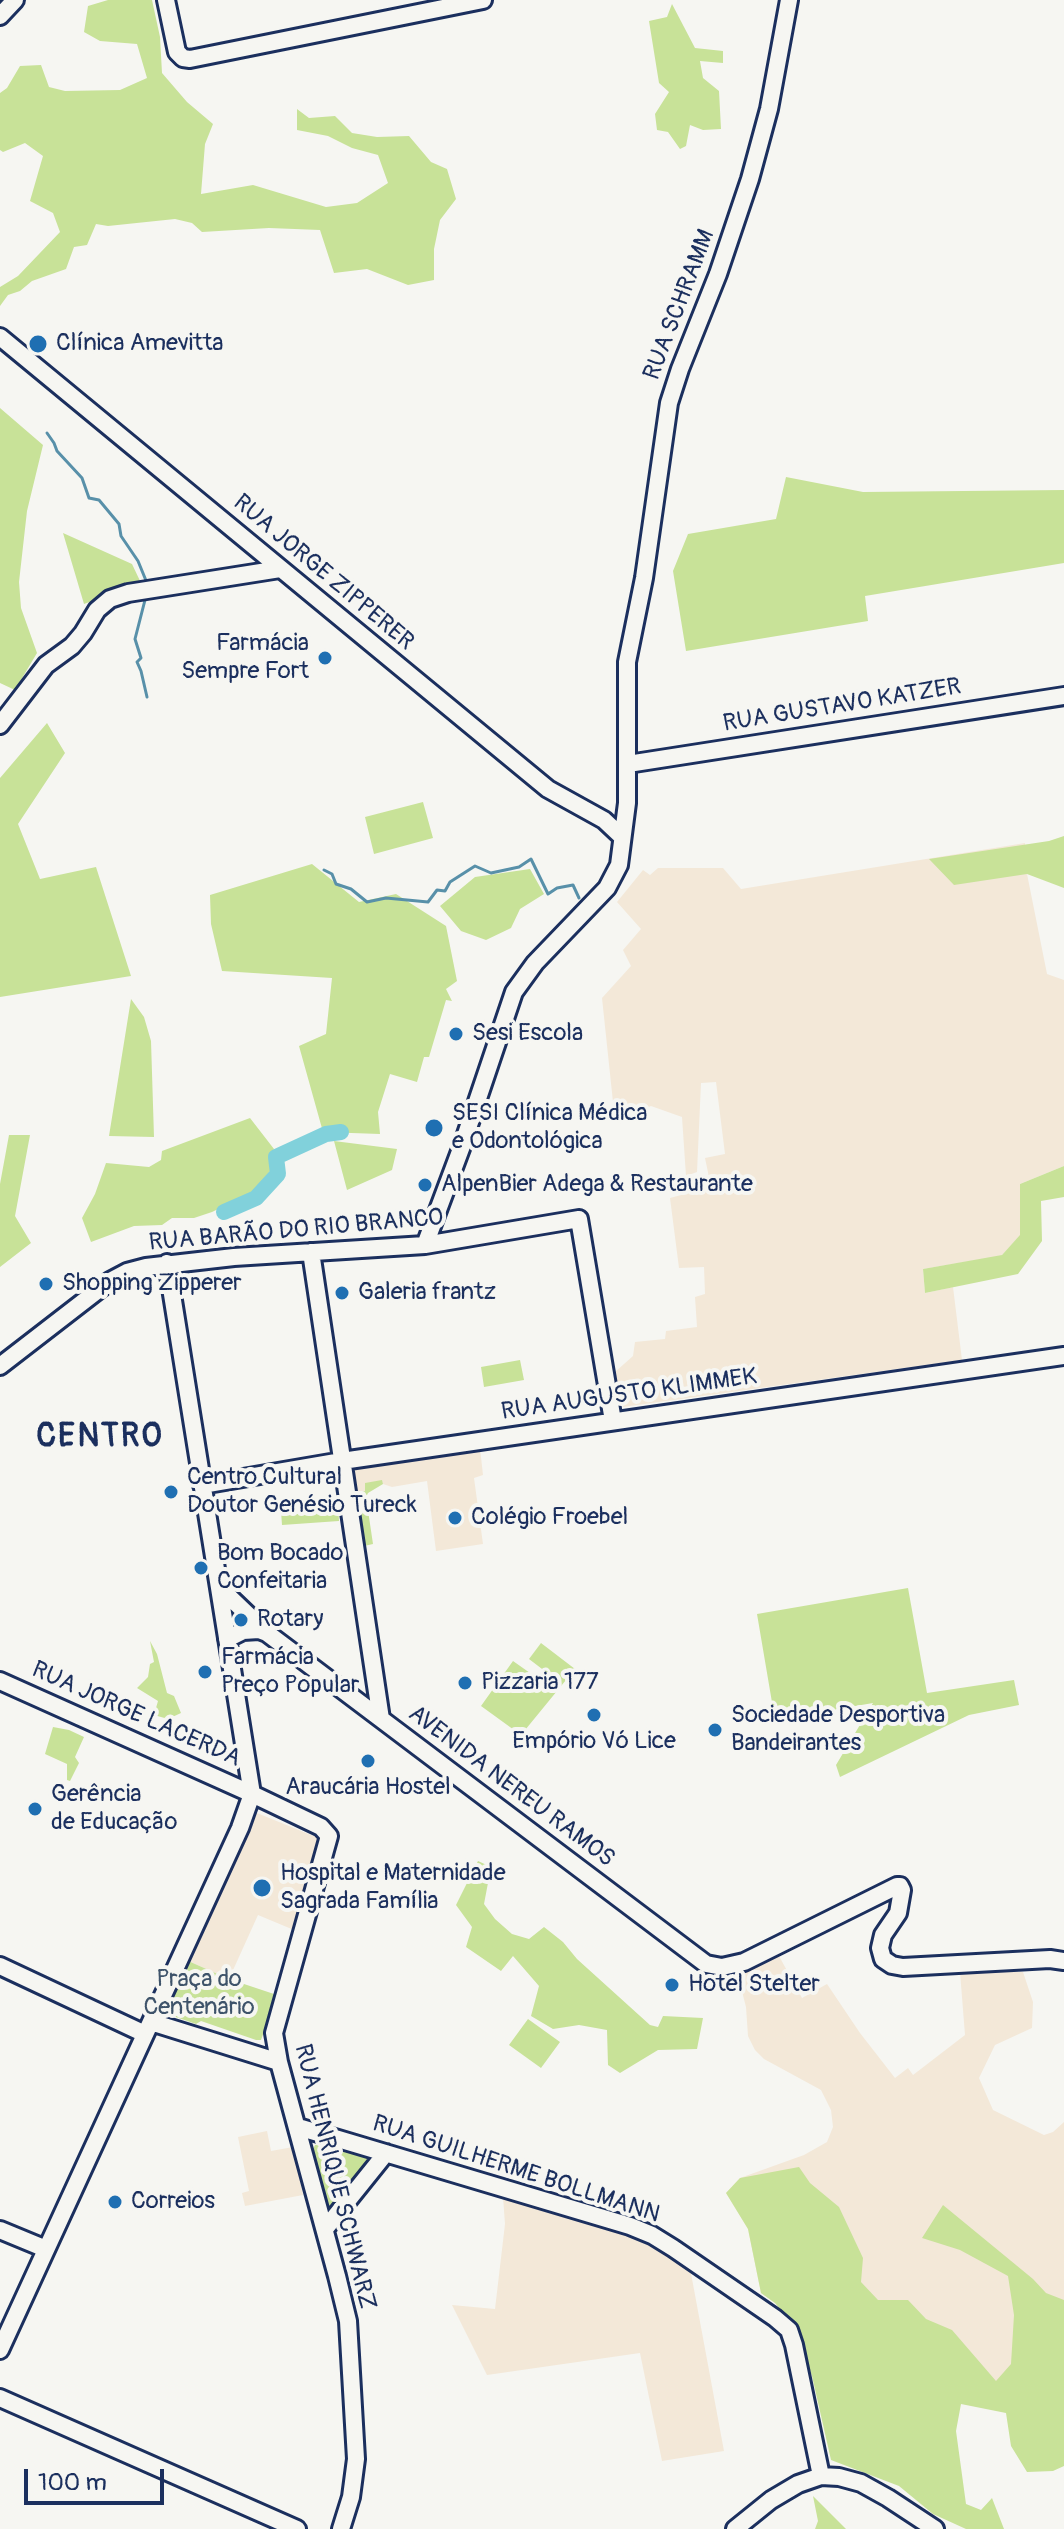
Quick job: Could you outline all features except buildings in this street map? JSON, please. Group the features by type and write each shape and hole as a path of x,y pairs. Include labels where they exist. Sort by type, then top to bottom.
{"street":[{"path":"0,16 15,0"},
{"path":"166,0 177,52 183,58 190,59 483,0"},
{"name":"RUA SCHRAMM","path":"425,1245 514,992 535,963 607,888 619,865 628,764 626,670 644,578 669,403 726,254 750,179 769,109 789,0"},
{"name":"RUA JORGE ZIPPERER","path":"0,337 548,789 604,820 621,836"},
{"path":"0,725 46,665 72,646 97,610 110,599 280,569"},
{"name":"RUA GUSTAVO KATZER","path":"628,764 1064,696"},
{"name":"RUA BARÃO DO RIO BRANCO","path":"0,1366 110,1281 135,1269 167,1263 425,1245 579,1219 613,1421"},
{"path":"311,1252 381,1719"},
{"path":"0,2350 242,1822 252,1794 167,1263"},
{"name":"RUA AUGUSTO KLIMMEK","path":"202,1485 342,1461 1064,1356"},
{"name":"AVENIDA NEREU RAMOS","path":"219,1587 267,1633 699,1960 715,1966 744,1962 900,1886 898,1913 883,1935 880,1948 883,1959 892,1965 1064,1961"},
{"path":"227,1639 243,1631 267,1633"},
{"name":"RUA JORGE LACERDA","path":"0,1681 252,1794"},
{"name":"RUA HENRIQUE SCHWARZ","path":"252,1794 321,1827 329,1836 275,2024 274,2040 346,2311 355,2470 341,2529"},
{"path":"0,1966 148,2028 279,2062"},
{"name":"RUA GUILHERME BOLLMANN","path":"298,2127 630,2226 673,2248 789,2330 821,2476"},
{"path":"325,2229 386,2153"},
{"path":"0,2230 46,2249"},
{"path":"0,2398 297,2529"},
{"path":"735,2529 771,2500 798,2484 821,2476 839,2477 869,2487 935,2529"}],"shaded area":[{"path":"1025,843 1027,874 1047,974 1064,980 1064,1166 1020,1184 1020,1236 1001,1256 923,1269 925,1293 953,1287 962,1360 623,1407 615,1372 633,1356 635,1342 665,1339 666,1331 697,1327 695,1297 705,1294 704,1267 679,1268 670,1198 711,1187 705,1158 725,1154 716,1082 701,1083 697,1172 686,1176 682,1117 651,1106 615,1121 602,998 631,966 623,950 641,929 617,902 643,870 650,875 658,868 723,868 741,889"},
{"name":"Colégio Froebel","path":"480,1448 483,1475 474,1478 483,1544 436,1551 427,1481 392,1487 382,1481 356,1493 352,1471 357,1467"},
{"name":"Hospital e Maternidade Sagrada Família","path":"252,1811 321,1839 294,1930 258,1915 229,1979 186,1960"},
{"path":"779,1956 802,1998 827,1984 895,2078 908,2068 913,2075 965,2035 960,1972 1023,1972 1033,2002 1032,2028 995,2045 979,2078 993,2110 1044,2135 1064,2122 1064,2392 989,2402 792,2323 775,2303 761,2293 748,2229 726,2193 740,2178 804,2155 827,2142 833,2127 831,2110 821,2090 764,2059 748,2036 746,2007 738,1976"},
{"path":"267,2131 271,2151 293,2147 303,2195 245,2206 242,2193 249,2191 238,2137"},
{"path":"503,2197 621,2229 690,2268 724,2451 662,2461 640,2353 487,2375 452,2305 495,2309 505,2224"}],"green space":[{"path":"108,0 152,0 160,37 162,73 187,102 213,124 205,144 201,194 253,185 326,207 357,203 388,183 378,155 352,148 328,136 297,130 297,109 309,118 335,116 352,133 377,137 409,136 431,162 447,169 456,199 440,220 434,249 434,280 408,285 367,269 334,273 320,230 269,228 202,232 192,223 175,219 108,226 96,224 87,245 74,247 66,269 32,281 20,291 8,295 0,306 0,287 18,276 60,232 53,213 30,201 43,156 25,143 3,152 0,150 0,93 7,88 20,66 41,65 49,87 65,91 120,90 147,78 137,44 100,41 84,32 88,6"},
{"path":"672,4 695,48 723,51 723,63 700,61 703,78 719,91 721,129 703,130 690,125 686,146 680,149 668,132 657,130 655,114 669,92 659,83 649,21 667,17"},
{"path":"0,408 43,445 27,511 19,582 21,608 37,653 15,690 0,683"},
{"path":"786,477 863,492 1064,490 1064,563 865,596 868,621 686,651 673,571 688,534 776,519"},
{"path":"63,533 132,564 141,583 84,604"},
{"path":"47,723 65,753 18,824 40,879 96,867 131,976 0,997 0,778"},
{"path":"423,802 433,838 374,854 365,817"},
{"path":"1064,836 1064,888 1027,874 954,885 929,859 1049,841"},
{"path":"312,864 359,902 396,894 446,926 457,981 446,989 452,1001 446,1000 429,1057 424,1057 417,1082 390,1074 378,1112 380,1134 323,1132 299,1046 326,1034 332,978 222,971 211,924 210,895"},
{"path":"530,869 544,894 520,909 511,928 486,940 461,931 440,906 475,877"},
{"path":"131,999 144,1017 151,1041 154,1137 109,1136"},
{"path":"250,1118 274,1149 269,1157 271,1170 255,1191 194,1218 172,1218 162,1225 134,1226 91,1242 82,1218 106,1163 149,1167 161,1160 162,1151"},
{"path":"9,1135 30,1135 15,1216 31,1243 0,1267 0,1184"},
{"path":"334,1141 397,1149 392,1170 347,1190"},
{"path":"1064,1166 1064,1197 1041,1201 1042,1241 1018,1274 925,1293 923,1269 1002,1255 1020,1235 1020,1184"},
{"path":"520,1360 524,1380 484,1387 481,1367"},
{"path":"382,1480 383,1484 366,1497 373,1544 364,1546 356,1493 365,1491 365,1483"},
{"path":"338,1504 339,1521 282,1525 281,1511"},
{"path":"908,1588 927,1693 1014,1680 1019,1705 969,1715 840,1777 836,1765 873,1703 775,1720 757,1614"},
{"path":"150,1641 157,1654 167,1693 174,1696 181,1713 168,1719 154,1715 158,1701 137,1688 148,1677 150,1664 154,1662"},
{"path":"541,1643 575,1669 521,1735 481,1706 513,1661 540,1680 546,1672 529,1659"},
{"path":"53,1727 84,1737 75,1757 79,1763 70,1781 67,1780 67,1764 45,1754"},
{"path":"478,1861 491,1867 484,1904 512,1934 529,1939 544,1927 650,2025 658,2027 663,2016 703,2018 697,2049 658,2050 620,2073 608,2065 607,2030 579,2025 553,2029 531,2016 539,1986 513,1956 501,1971 466,1947 472,1927 456,1905"},
{"name":"Praça do Centenário","path":"186,1960 277,1995 261,2040 167,2014 165,2007"},
{"path":"528,2019 560,2042 541,2068 509,2045"},
{"path":"322,2144 368,2157 371,2161 334,2209 329,2210 325,2206 312,2152 315,2145"},
{"path":"799,2167 810,2183 839,2207 863,2258 861,2282 878,2300 908,2300 926,2319 952,2330 996,2381 1011,2364 1014,2315 1008,2276 960,2250 922,2238 943,2205 1046,2293 1064,2300 1064,2466 1053,2471 1027,2472 1011,2446 1006,2413 961,2404 956,2431 966,2504 981,2510 992,2498 1004,2529 966,2529 933,2514 899,2486 831,2460 812,2376 802,2347 792,2323 775,2303 761,2293 748,2229 726,2193 740,2178"},
{"path":"813,2496 846,2529 815,2529 818,2521"}],"waterway":[{"path":"47,433 57,451 82,478 89,498 99,500 119,524 121,536 138,561 147,583"},
{"path":"145,600 135,639 141,658 137,662 147,697"},
{"path":"324,870 332,874 336,884 351,889 367,902 386,898 428,902 437,890 445,891 450,882 475,866 491,873 519,867 531,859 548,894 557,888 573,885 579,898"},
{"path":"224,1212 256,1198 278,1174 276,1157 326,1134 341,1132"}],"place":[{"name":"Clínica Amevitta","path":"38,344"},
{"name":"Farmácia Sempre Fort","path":"325,658"},
{"name":"Sesi Escola","path":"456,1034"},
{"name":"SESI Clínica Médica e Odontológica","path":"434,1128"},
{"name":"AlpenBier Adega & Restaurante","path":"425,1185"},
{"name":"Shopping Zipperer","path":"46,1284"},
{"name":"Galeria frantz","path":"342,1293"},
{"name":"Centro Cultural Doutor Genésio Tureck","path":"171,1492"},
{"name":"Colégio Froebel","path":"455,1518"},
{"name":"Bom Bocado Confeitaria","path":"201,1568"},
{"name":"Rotary","path":"241,1620"},
{"name":"Farmácia Preço Popular","path":"205,1672"},
{"name":"Pizzaria 177","path":"465,1683"},
{"name":"Empório Vó Lice","path":"594,1715"},
{"name":"Sociedade Desportiva Bandeirantes","path":"715,1730"},
{"name":"Araucária Hostel","path":"368,1761"},
{"name":"Gerência de Educação","path":"35,1809"},
{"name":"Hospital e Maternidade Sagrada Família","path":"262,1888"},
{"name":"Hotel Stelter","path":"672,1985"},
{"name":"Correios","path":"115,2202"}],"district":[{"name":"CENTRO","path":"100,1438"}]}
